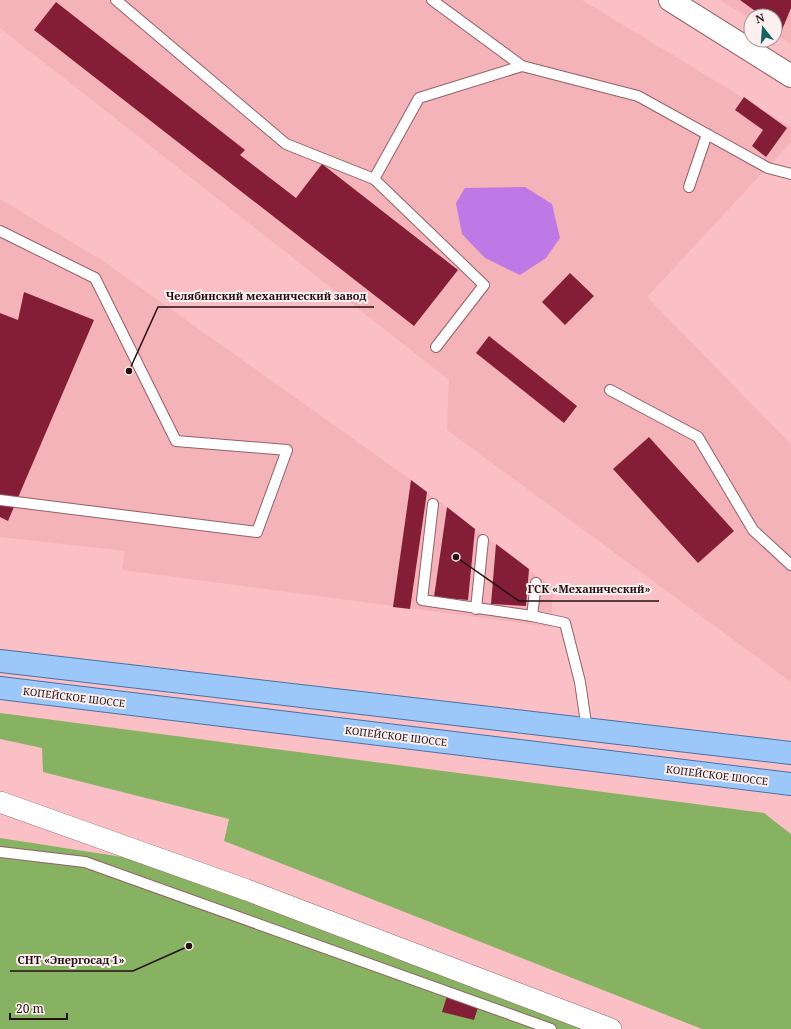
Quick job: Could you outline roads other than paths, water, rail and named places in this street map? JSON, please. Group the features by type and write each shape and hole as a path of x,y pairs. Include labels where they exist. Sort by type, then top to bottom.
{"main road":[{"path":"0,662 791,753"},
{"name":"КОПЕЙСКОЕ ШОССЕ","path":"0,688 791,784"}],"street":[{"path":"670,0 791,76"},
{"path":"0,802 247,890 611,1029"}],"lane":[{"path":"116,0 286,144 374,179 484,285 436,347"},
{"path":"432,0 522,66 638,96 768,168 791,174"},
{"path":"374,179 419,98 522,66"},
{"path":"689,187 707,134"},
{"path":"0,231 95,278 176,440 287,450 257,532 0,500"},
{"path":"610,390 698,437 753,530 791,565"},
{"path":"433,504 422,600 532,616 565,624 580,682 587,730"},
{"path":"476,609 483,540"},
{"path":"532,616 536,583"},
{"path":"0,852 85,862 551,1029"}],"place":[{"name":"Челябинский механический завод","path":"129,371"},
{"name":"ГСК «Механический»","path":"456,557"},
{"name":"СНТ «Энергосад 1»","path":"189,946"}]}
